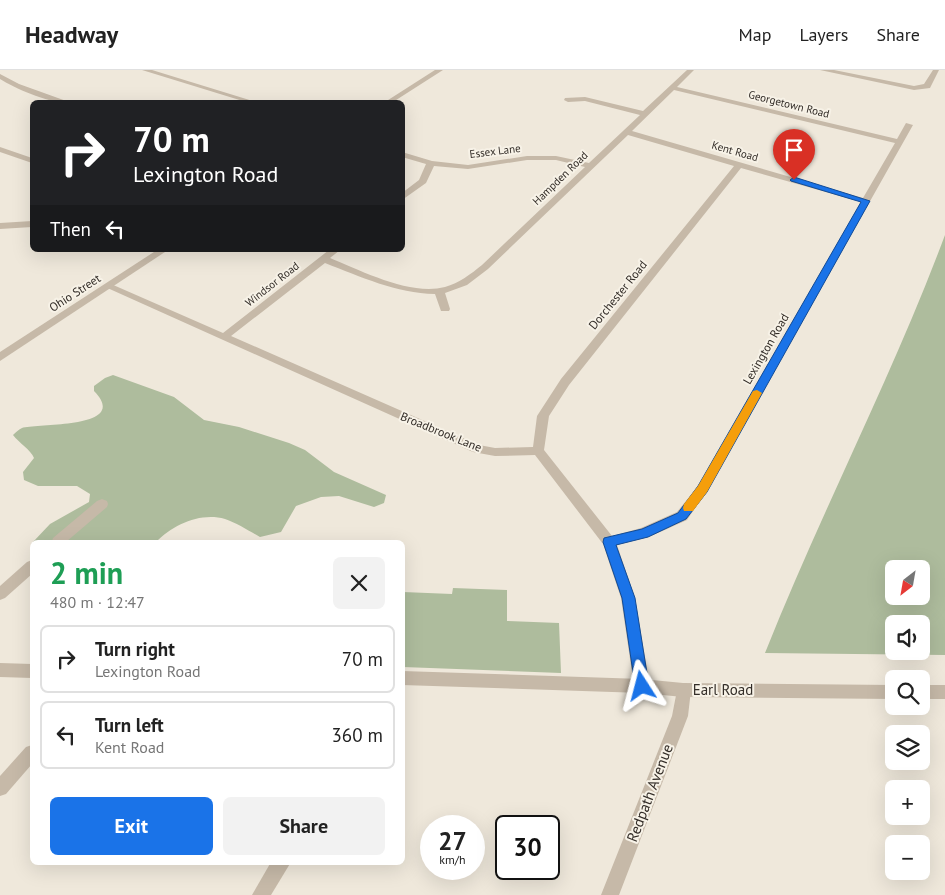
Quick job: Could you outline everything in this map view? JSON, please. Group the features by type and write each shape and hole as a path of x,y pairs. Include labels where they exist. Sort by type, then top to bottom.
{"street":[{"path":"145,70 245,100"},
{"path":"392,100 440,70"},
{"name":"Hampden Road","path":"323,259 393,285 415,290 439,291 463,283 479,272 691,70"},
{"path":"823,70 914,88 927,86 936,70"},
{"path":"0,76 16,86 59,100"},
{"name":"Georgetown Road","path":"673,88 900,142"},
{"path":"568,100 585,99 645,114"},
{"name":"Lexington Road","path":"609,542 644,533 682,516 702,489 909,125"},
{"name":"Kent Road","path":"627,132 866,201"},
{"path":"0,148 30,160"},
{"name":"Essex Lane","path":"405,155 431,163 468,166 527,158 556,158 590,166"},
{"path":"405,196 423,181 431,163"},
{"name":"Dorchester Road","path":"538,451 543,416 565,382 740,164"},
{"path":"0,226 30,224"},
{"name":"Ohio Street","path":"0,357 161,252"},
{"name":"Windsor Road","path":"224,337 332,252"},
{"name":"Broadbrook Lane","path":"108,286 477,449 496,452 538,451"},
{"path":"439,291 445,310"},
{"path":"538,451 609,542 628,598 642,686"},
{"path":"60,540 102,504"},
{"path":"0,594 30,568"},
{"path":"0,670 30,671"},
{"name":"Earl Road","path":"405,678 642,686 683,690 885,692"},
{"name":"Redpath Avenue","path":"610,895 680,716 683,690"},
{"path":"930,692 945,692"},
{"path":"0,788 30,755"},
{"path":"261,895 280,865"}],"green space":[{"path":"945,235 945,655 930,655 930,615 885,615 885,654 765,653 809,548 902,340"},
{"path":"113,375 174,397 204,420 239,427 305,450 334,472 386,495 384,503 374,507 339,496 321,497 296,506 281,532 260,537 225,519 206,517 179,525 158,540 35,540 50,524 89,502 90,494 77,486 38,486 24,480 23,472 34,458 13,435 22,428 79,422 92,418 101,412 102,403 94,391 94,386"},
{"path":"453,588 507,590 507,621 559,623 561,673 405,667 405,592 452,594"}],"slow traffic":[{"path":"688,508 702,489 757,393"}],"route":[{"path":"642,686 628,598 609,542 644,533 682,516 702,489 866,201 794,180"}]}
